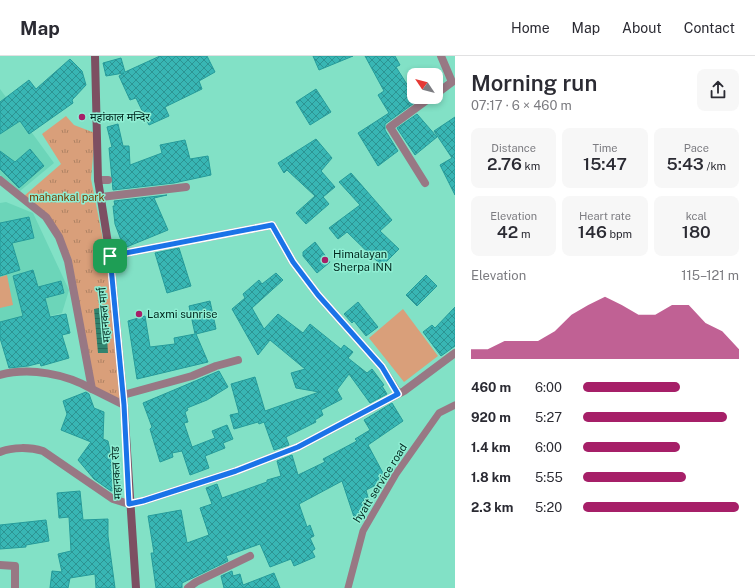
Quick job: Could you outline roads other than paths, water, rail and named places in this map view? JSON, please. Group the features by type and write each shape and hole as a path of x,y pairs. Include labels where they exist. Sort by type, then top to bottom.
{"main road":[{"name":"महानकल मार्ग","path":"95,56 98,180 110,256 124,405"},
{"name":"महानकल रोड","path":"124,405 129,504 136,588"}],"street":[{"path":"441,56 452,82 443,89"},
{"path":"421,104 390,127 424,183"},
{"path":"0,180 46,217 59,237 68,261 92,389"},
{"path":"98,180 108,180"},
{"path":"101,196 186,187"},
{"path":"110,256 272,225 293,262 318,295 382,367 398,394"},
{"path":"0,452 18,449 36,449 43,451 113,499 129,504 143,501 236,471 298,447 404,391 455,353"},
{"path":"123,395 192,376 216,366 238,360"},
{"path":"0,375 29,371 77,380 124,405"},
{"path":"188,588 196,582 250,556"},
{"path":"0,565 15,566 15,588"}],"lane":[{"name":"hyatt service road","path":"348,588 363,531 396,474 439,413 455,405"}],"water":[{"path":"105,307 108,353 98,353 94,309"}],"place":[{"name":"महांकाल मन्दिर","path":"82,117"},
{"name":"Himalayan Sherpa INN","path":"325,260"},
{"name":"Laxmi sunrise","path":"139,314"}],"park label":[{"name":"mahankal park","path":"67,197"}]}
